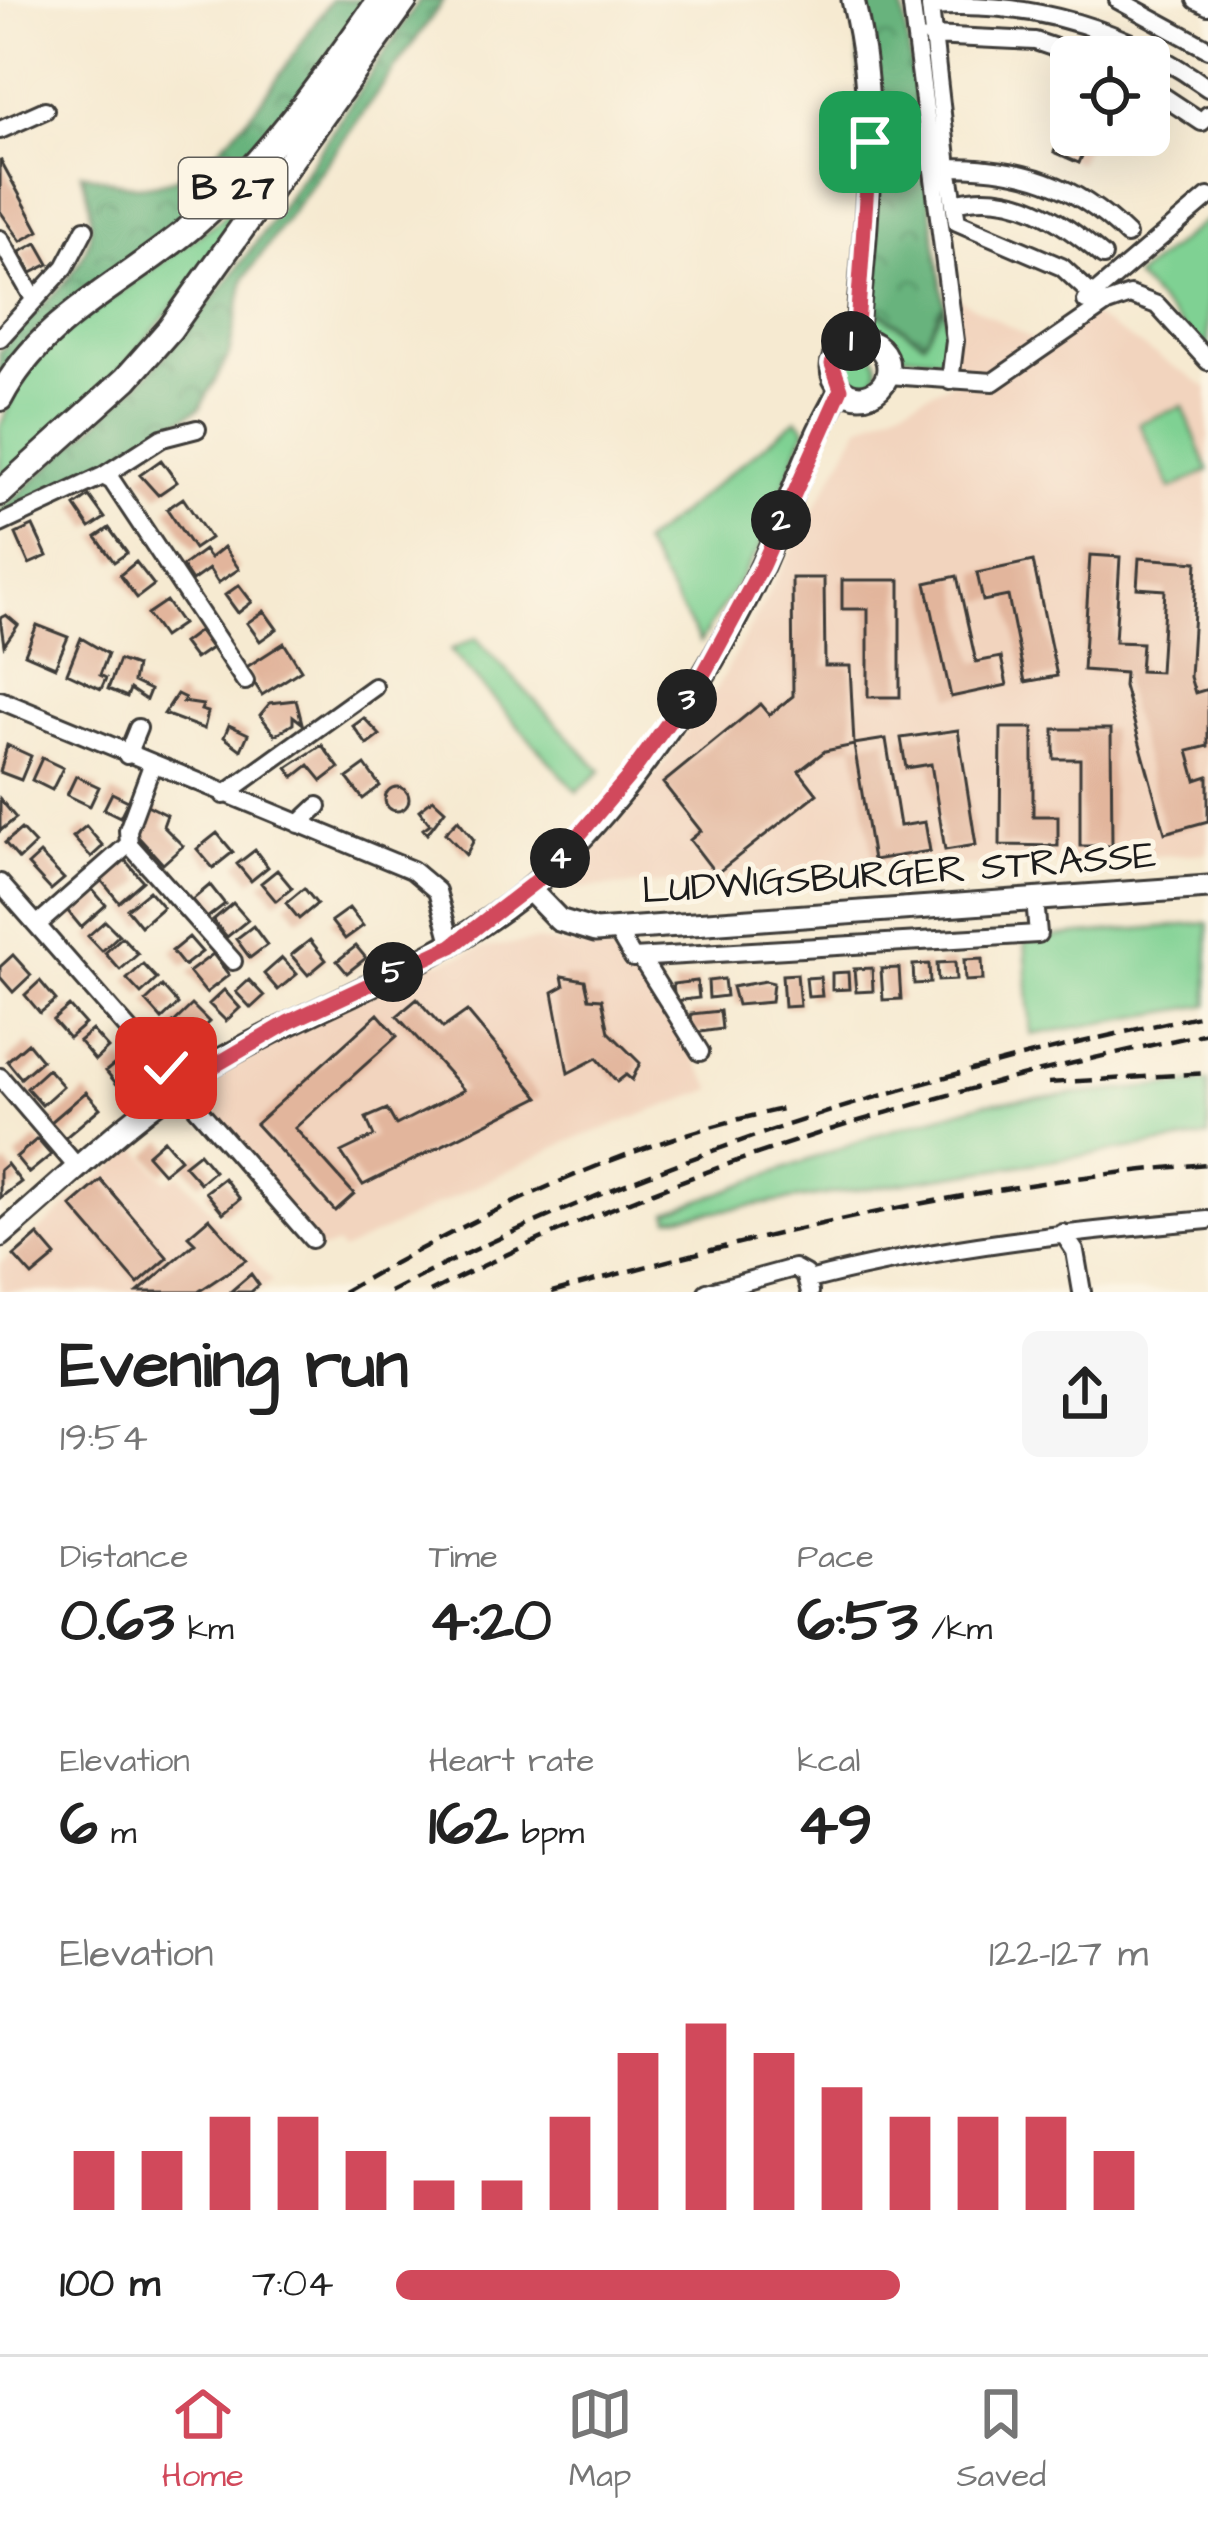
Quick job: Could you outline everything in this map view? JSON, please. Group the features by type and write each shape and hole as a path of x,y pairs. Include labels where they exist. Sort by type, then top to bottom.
{"highway":[{"name":"B 27","path":"0,398 44,336 196,223 245,176 380,0"},
{"name":"B 27","path":"0,493 126,380 215,270 405,0"}],"main road":[{"path":"853,0 869,106 871,164 856,340"},
{"path":"0,1236 180,1086 339,997 447,948 529,889 630,775 703,675 762,566 841,389 832,364 840,348 856,340 881,349 888,375 868,395 841,389"},
{"name":"LUDWIGSBURGER STRASSE","path":"606,931 1208,887"},
{"path":"529,889 559,920 606,931"}],"street":[{"path":"910,0 941,168 957,222 1062,267 1090,292"},
{"path":"1118,0 1208,49"},
{"path":"1196,0 1208,7"},
{"path":"950,381 955,341 929,4 1015,4 1078,20 1159,53 1208,88"},
{"path":"931,36 1035,40 1050,45"},
{"path":"1170,101 1202,122 1208,115"},
{"path":"0,130 45,110"},
{"path":"941,168 1002,167 1050,179 1097,206 1127,235"},
{"path":"1075,324 1090,292 1208,197"},
{"path":"954,203 972,198 1045,211 1103,256"},
{"path":"0,338 65,267 85,229"},
{"path":"0,238 34,299"},
{"path":"888,375 950,381 1002,378 1120,297 1141,297 1157,305 1208,361"},
{"path":"0,524 103,476 162,439 197,429"},
{"path":"103,476 112,481 244,680"},
{"path":"224,795 374,687"},
{"path":"0,700 429,880 447,948"},
{"path":"128,755 138,728"},
{"path":"152,765 128,830 129,844 233,961"},
{"path":"299,824 318,806"},
{"path":"37,925 129,844"},
{"path":"1,887 312,1239"},
{"path":"606,931 633,958 1038,934 1035,899"},
{"path":"722,921 725,952"},
{"path":"641,958 700,1052"},
{"path":"0,1077 78,1168"},
{"path":"707,1292 794,1268 809,1286 926,1254 1064,1233 1208,1220"},
{"path":"1064,1233 1075,1251 1082,1292"},
{"path":"747,1281 764,1292"}],"shaded area":[{"path":"953,295 1039,343 1082,309 1208,388 1208,853 570,889 567,882 667,760 716,689 860,426 952,382"},
{"path":"536,941 604,949 633,958 713,1089 567,1142 342,1251 337,1245 319,1250 180,1086 432,955 438,964 482,948"},
{"path":"137,1147 166,1181 180,1175 272,1281 258,1292 0,1292 0,1264"}],"green space":[{"path":"331,0 371,0 247,163 207,202 37,330 0,380 0,352 57,291 84,253 90,204 81,173 145,186 173,179 201,163 251,113"},
{"path":"420,0 444,0 244,279 229,355 200,408 97,471 0,519 0,510 168,352 236,270"},
{"path":"857,0 902,0 944,303 924,342 866,301"},
{"path":"315,114 209,262 118,374 0,481 0,428 18,381 54,341 220,220"},
{"path":"1208,222 1208,354 1135,277"},
{"path":"865,304 923,342 945,306 948,359 892,353 863,328"},
{"path":"859,348 872,354 878,367 872,380 859,386 846,380 840,367 846,354"},
{"path":"1183,406 1208,471 1171,489 1139,423"},
{"path":"797,419 806,428 760,548 700,642 642,544"},
{"path":"476,638 601,771 577,792 450,650"},
{"path":"1208,923 1208,1005 1031,1035 1025,939"},
{"path":"1208,1082 1208,1137 670,1218 668,1212 879,1134 985,1103"}],"building":[{"path":"0,159 39,231 21,241 0,211"},
{"path":"37,243 49,264 31,273 20,252"},
{"path":"161,460 177,482 158,495 140,475"},
{"path":"89,496 105,518 90,528 75,506"},
{"path":"183,498 210,538 194,549 167,509"},
{"path":"33,526 47,556 29,564 16,534"},
{"path":"109,528 127,553 114,562 96,537"},
{"path":"224,547 239,569 218,583 209,569 192,581 182,566 204,550 210,558"},
{"path":"1090,555 1120,557 1115,642 1142,643 1140,671 1160,672 1165,590 1137,588 1139,558 1197,562 1190,677 1195,693 1208,689 1208,746 1188,751 1196,780 1208,776 1208,821 1165,833 1124,686 1125,673 1083,670"},
{"path":"1033,561 1057,676 1025,682 1008,596 983,601 977,573"},
{"path":"136,562 154,585 137,598 120,575"},
{"path":"957,576 976,662 1001,657 1007,685 951,697 926,583"},
{"path":"792,578 824,578 825,666 850,666 854,744 886,739 900,826 925,822 930,851 873,860 854,745 825,751 799,771 817,794 716,874 690,840 701,831 663,783 760,704 769,715 793,696"},
{"path":"842,580 900,580 900,697 868,697 868,609 842,609"},
{"path":"239,585 252,602 238,613 225,595"},
{"path":"166,601 182,624 163,637 147,614"},
{"path":"264,611 277,629 260,641 247,623"},
{"path":"6,615 18,625 4,645 0,618"},
{"path":"37,625 68,637 55,667 25,654"},
{"path":"199,631 211,648 195,659 183,643"},
{"path":"81,638 108,654 100,675 106,678 101,689 67,673"},
{"path":"284,643 301,670 262,695 245,668"},
{"path":"119,660 136,666 133,682 150,690 146,700 130,689 127,697 108,689"},
{"path":"177,694 185,698 183,702 203,705 201,710 208,712 204,729 164,714"},
{"path":"296,700 302,723 293,716 293,724 275,735 260,715 270,703"},
{"path":"364,718 380,735 367,745 353,726"},
{"path":"229,725 248,734 241,750 224,737"},
{"path":"1001,728 1033,728 1033,816 1058,816 1058,846 1000,845"},
{"path":"1054,729 1111,729 1112,846 1080,846 1080,759 1054,759"},
{"path":"958,730 976,845 945,850 931,764 906,768 901,738"},
{"path":"7,745 31,756 21,780 0,772"},
{"path":"322,745 339,768 322,781 309,765 294,777 287,768"},
{"path":"42,758 63,768 52,790 32,780"},
{"path":"365,765 380,786 363,799 347,778"},
{"path":"76,776 99,787 90,806 67,795"},
{"path":"397,787 409,799 397,811 385,799"},
{"path":"112,793 128,801 120,817 104,809"},
{"path":"0,799 16,818 0,831"},
{"path":"433,799 445,810 427,834 423,829 430,824 419,810"},
{"path":"141,802 167,815 163,826 183,846 163,864 132,830"},
{"path":"458,820 474,840 466,855 445,833"},
{"path":"86,826 103,846 91,857 73,837"},
{"path":"21,829 35,844 19,859 5,843"},
{"path":"217,833 233,852 213,868 197,849"},
{"path":"255,850 268,867 251,881 237,864"},
{"path":"40,854 64,879 51,890 28,865"},
{"path":"124,859 143,881 119,902 101,880"},
{"path":"277,870 292,888 276,901 261,883"},
{"path":"210,885 225,904 207,918 192,900"},
{"path":"91,888 106,905 81,927 66,909"},
{"path":"304,888 317,904 299,919 286,903"},
{"path":"149,891 163,907 141,926 127,909"},
{"path":"233,903 248,920 227,937 213,920"},
{"path":"349,908 363,926 345,939 331,921"},
{"path":"105,921 119,935 102,951 88,936"},
{"path":"253,926 267,945 250,958 236,939"},
{"path":"122,937 138,954 120,970 105,953"},
{"path":"189,937 202,952 184,966 172,951"},
{"path":"310,940 326,960 308,975 291,955"},
{"path":"356,946 366,958 347,973 337,961"},
{"path":"213,954 229,975 206,993 189,972"},
{"path":"13,955 31,975 13,992 0,977 0,967"},
{"path":"282,958 297,974 278,990 264,974"},
{"path":"982,959 983,980 965,981 964,960"},
{"path":"955,962 956,980 938,981 937,963"},
{"path":"143,964 157,979 141,994 127,979"},
{"path":"929,964 930,983 914,984 913,965"},
{"path":"872,968 873,991 856,992 854,969"},
{"path":"899,968 901,999 883,1000 881,969"},
{"path":"848,972 849,989 832,990 832,973"},
{"path":"797,974 800,1006 784,1007 782,975"},
{"path":"562,976 585,980 589,998 602,999 609,1032 640,1063 632,1080 626,1075 617,1082 597,1058 568,1073 553,992 564,986"},
{"path":"820,977 822,996 808,997 806,978"},
{"path":"724,979 726,996 709,998 708,981"},
{"path":"249,980 264,996 251,1008 236,992"},
{"path":"40,981 56,1000 40,1013 25,995"},
{"path":"697,981 699,998 675,1001 673,984"},
{"path":"773,983 771,1002 737,1005 732,987"},
{"path":"162,986 178,1004 162,1019 146,1001"},
{"path":"224,990 240,1008 226,1021 209,1004"},
{"path":"417,999 443,1028 467,1011 539,1097 363,1185 341,1152 374,1136 366,1118 387,1109 396,1125 464,1090 397,1016"},
{"path":"192,1005 209,1022 185,1044 169,1027"},
{"path":"69,1006 85,1024 69,1038 53,1020"},
{"path":"720,1011 722,1029 693,1033 691,1014"},
{"path":"378,1014 397,1036 295,1128 354,1194 335,1211 256,1124"},
{"path":"92,1030 108,1048 95,1060 79,1041"},
{"path":"28,1043 42,1060 21,1078 7,1061"},
{"path":"121,1059 139,1080 124,1093 106,1071"},
{"path":"48,1069 63,1086 42,1105 27,1088"},
{"path":"86,1092 100,1108 65,1138 51,1122"},
{"path":"37,1139 51,1155 29,1173 16,1157"},
{"path":"164,1140 180,1159 163,1173 147,1155"},
{"path":"199,1153 214,1171 200,1183 184,1165"},
{"path":"7,1164 21,1182 0,1198 0,1170"},
{"path":"224,1178 240,1199 223,1213 206,1192"},
{"path":"101,1180 168,1258 138,1284 71,1206"},
{"path":"209,1218 246,1260 198,1292 138,1292 195,1243 188,1236"},
{"path":"38,1235 56,1256 32,1276 14,1256"},
{"path":"251,1274 259,1285 251,1292 230,1292"}],"railway":[{"path":"390,1292 587,1200 789,1124 996,1063 1208,1014"},
{"path":"430,1292 618,1206 810,1136 1008,1079 1208,1033"},
{"path":"1048,1083 1208,1073"},
{"path":"343,1292 559,1182 672,1139 788,1108"},
{"path":"552,1292 877,1212 1041,1183 1208,1164"}],"route":[{"path":"166,1068 180,1086 289,1022 442,951 478,928 552,867 679,711 762,566 841,389 832,364 840,348 856,340 870,197 870,142"}]}
